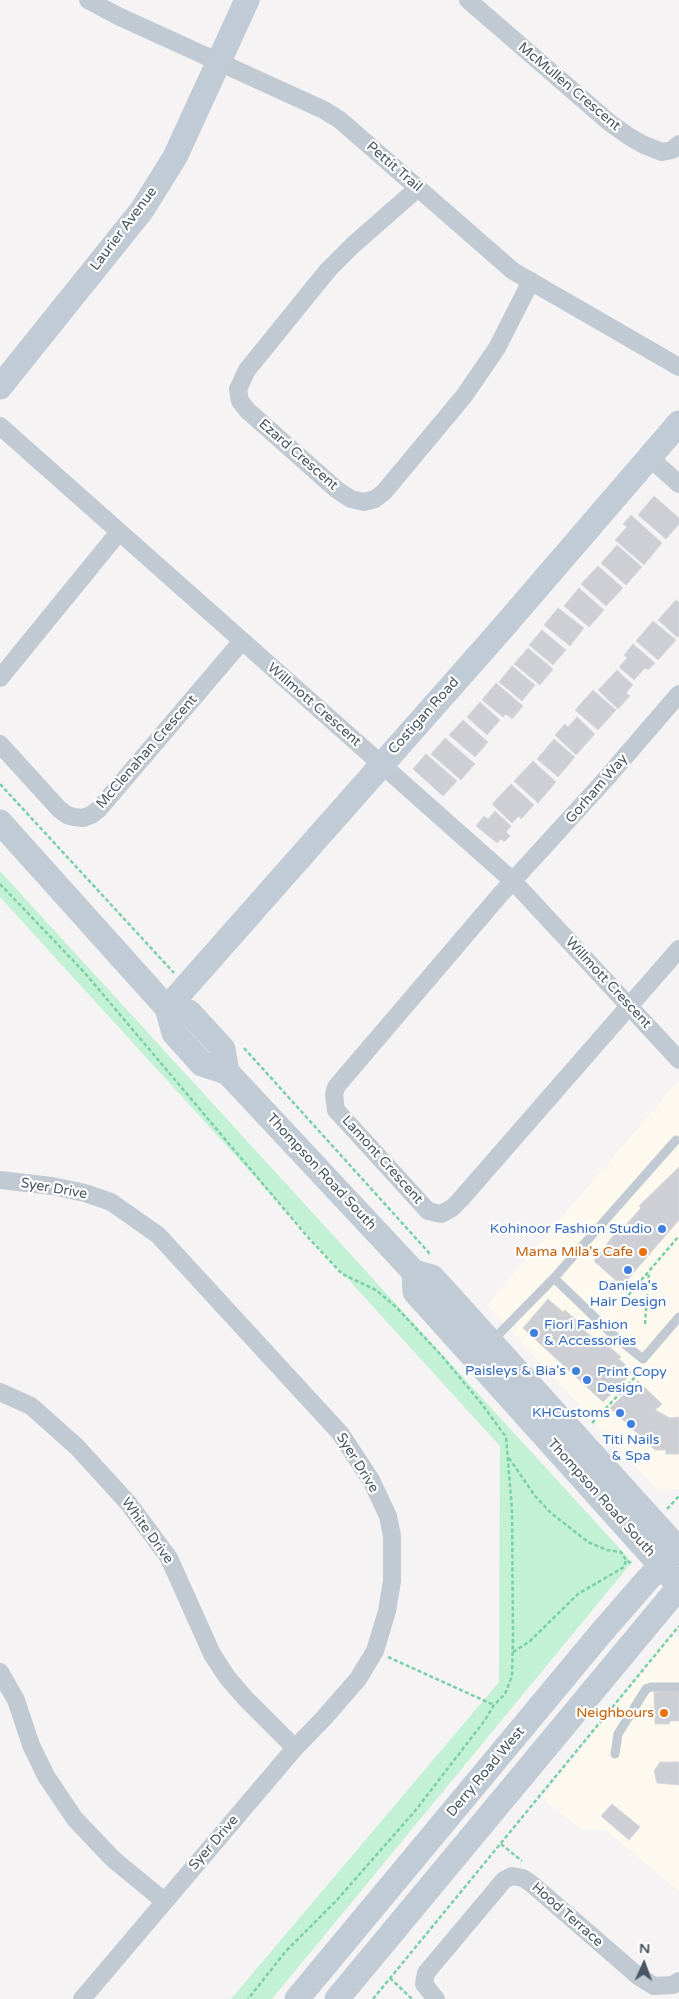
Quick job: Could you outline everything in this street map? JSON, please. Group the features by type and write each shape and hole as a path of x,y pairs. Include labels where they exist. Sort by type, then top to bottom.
{"main road":[{"name":"Laurier Avenue","path":"0,387 142,210 175,157 247,0"},
{"name":"Costigan Road","path":"167,1008 381,764 500,632 679,422"},
{"path":"0,822 167,1008"},
{"name":"Thompson Road South","path":"167,1008 190,1012 223,1049 227,1072 414,1272 415,1292 483,1350 674,1553 679,1587"},
{"name":"Derry Road West","path":"297,1999 601,1633 648,1579 674,1553"},
{"path":"337,1999 679,1587"}],"street":[{"name":"Pettit Trail","path":"88,0 118,16 324,110 340,120 513,271 679,367"},
{"name":"McMullen Crescent","path":"468,0 610,124 649,148 662,152 672,150 679,144"},
{"name":"Ezard Crescent","path":"418,188 328,270 247,370 238,389 240,401 247,410 337,490 351,498 364,502 376,499 384,492 464,396 496,348 532,281"},
{"name":"Willmott Crescent","path":"0,426 513,881 679,1060"},
{"path":"649,458 679,484"},
{"path":"0,678 119,532"},
{"name":"McClenahan Crescent","path":"0,744 59,809 67,815 74,817 83,818 91,815 99,809 242,641"},
{"name":"Gorham Way","path":"513,881 604,781 679,694"},
{"name":"Lamont Crescent","path":"513,881 336,1087 334,1095 336,1110 428,1211 441,1214 452,1208 679,949"},
{"name":"Syer Drive","path":"0,1180 85,1192 111,1202 158,1235 340,1433 371,1480 388,1516 392,1536 392,1581 384,1624 375,1651 358,1679 324,1718 294,1748 82,1999"},
{"name":"White Drive","path":"0,1392 31,1406 77,1447 129,1504 169,1558 212,1654 227,1677 294,1748"},
{"path":"0,1672 16,1700 31,1746 46,1776 66,1807 113,1859 164,1901"},
{"name":"Hood Terrace","path":"436,1999 424,1984 426,1973 504,1880 512,1876 523,1878 533,1885 638,1976 654,1986 673,1985 679,1981"}],"lane":[{"path":"483,1350 554,1278 676,1140"},
{"path":"554,1278 612,1334 643,1359 679,1317"},
{"path":"615,1754 618,1734 646,1689 651,1687 679,1687"}],"path":[{"path":"0,784 172,971"},
{"path":"0,884 84,972 318,1248 342,1274 376,1290 396,1307 441,1355 481,1403 506,1437 512,1510 513,1652 512,1676 505,1694 494,1705 485,1720 416,1811 336,1901 286,1951 248,1999"},
{"path":"620,1305 679,1236"},
{"path":"645,1324 649,1271"},
{"path":"590,1426 637,1375"},
{"path":"508,1456 535,1496 551,1513 588,1542 607,1550 621,1552 626,1560 624,1567 578,1594 530,1641 513,1652"},
{"path":"373,1999 679,1626"},
{"path":"375,1651 494,1705"},
{"path":"390,1978 412,1999"}],"shaded area":[{"path":"679,1080 679,1489 658,1490 487,1305"},
{"path":"671,1636 679,1637 679,1891 606,1830 582,1830 542,1798"}],"green space":[{"path":"0,871 632,1562 272,1999 231,1999 499,1682 500,1446 0,897"}],"building":[{"path":"654,496 679,518 679,524 666,539 638,515"},
{"path":"631,515 662,543 644,565 615,540 627,527 623,524"},
{"path":"617,545 642,567 626,585 601,563"},
{"path":"598,566 623,588 606,606 581,584"},
{"path":"579,588 604,610 589,627 564,606"},
{"path":"676,600 679,603 679,636 677,637 658,620"},
{"path":"558,608 584,628 570,646 544,625"},
{"path":"653,621 676,640 658,660 636,641"},
{"path":"542,630 566,650 553,665 529,645"},
{"path":"633,644 655,663 648,670 645,668 634,680 619,667 627,658 624,655"},
{"path":"528,648 553,669 540,685 514,664"},
{"path":"512,666 535,685 522,701 499,682"},
{"path":"617,670 633,685 626,693 630,696 618,709 598,690"},
{"path":"496,683 523,706 512,719 506,714 503,717 482,700"},
{"path":"593,690 616,710 598,730 575,710"},
{"path":"480,702 500,720 487,735 467,717"},
{"path":"577,717 595,734 576,755 555,735 565,724 568,727"},
{"path":"463,720 488,742 475,757 449,735"},
{"path":"445,738 475,764 461,780 431,754"},
{"path":"554,739 575,757 558,777 537,759"},
{"path":"426,754 457,781 443,796 413,769"},
{"path":"533,761 556,782 538,803 514,781"},
{"path":"511,784 534,805 521,819 519,816 512,823 492,804"},
{"path":"495,811 511,826 506,832 510,836 504,842 501,839 497,843 476,826 484,816 488,819"},
{"path":"679,1167 679,1220 622,1286 594,1261 615,1233 617,1235 641,1208 639,1206"},
{"path":"548,1299 563,1312 565,1310 577,1321 575,1323 604,1347 606,1344 621,1357 619,1359 633,1372 603,1402 523,1328"},
{"path":"638,1381 662,1404 655,1410 670,1418 679,1417 679,1454 666,1454 666,1450 655,1450 610,1408"},
{"path":"679,1691 679,1721 670,1721 669,1724 655,1724 654,1692"},
{"path":"660,1762 679,1762 679,1785 657,1783 654,1771"},
{"path":"612,1804 640,1827 629,1840 601,1816"}],"place":[{"name":"Kohinoor Fashion Studio","path":"662,1229"},
{"name":"Mama Mila's Cafe","path":"643,1252"},
{"name":"Daniela's Hair Design","path":"628,1270"},
{"name":"Fiori Fashion & Accessories","path":"534,1333"},
{"name":"Paisleys & Bia's","path":"576,1371"},
{"name":"Print Copy Design","path":"587,1380"},
{"name":"KHCustoms","path":"620,1413"},
{"name":"Titi Nails & Spa","path":"631,1424"},
{"name":"Neighbours","path":"664,1713"}]}
